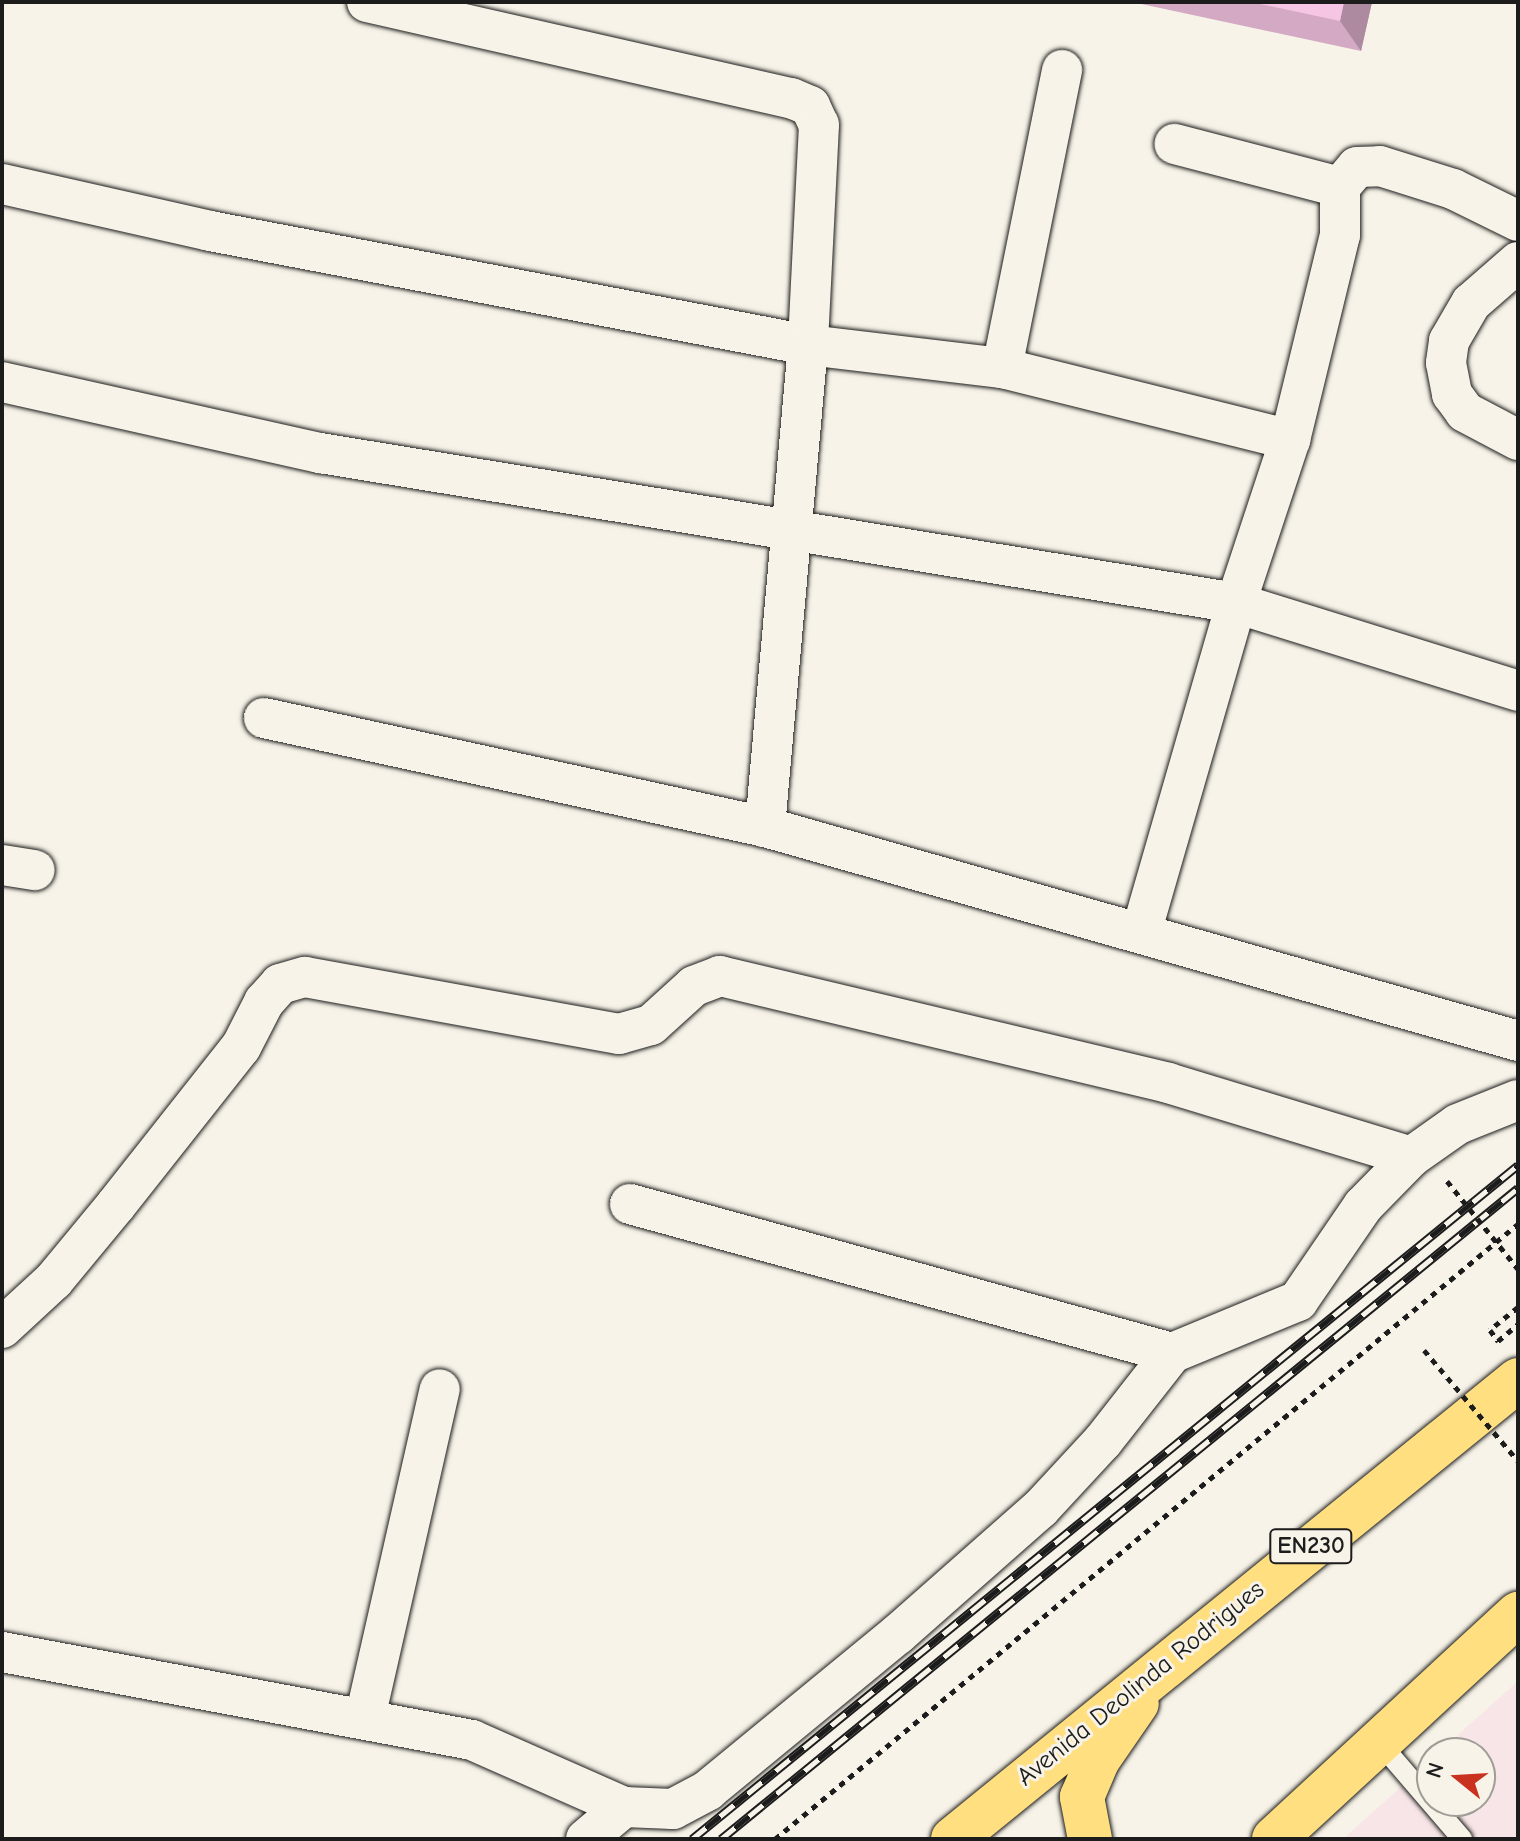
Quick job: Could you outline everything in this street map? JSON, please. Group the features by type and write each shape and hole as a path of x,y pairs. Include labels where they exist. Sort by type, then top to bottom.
{"highway":[{"name":"Avenida Deolinda Rodrigues","path":"953,1839 1518,1380"},
{"path":"1275,1835 1518,1614"},
{"path":"1090,1839 1082,1797 1097,1761 1160,1668"}],"street":[{"path":"367,2 810,106 821,147 808,345 765,827"},
{"path":"1002,368 1062,70"},
{"path":"1175,144 1340,187"},
{"path":"1141,933 1236,603 1290,440 1340,235 1340,187 1357,167 1380,166 1453,189 1518,221"},
{"path":"2,184 210,231 808,345 1002,368 1290,440"},
{"path":"1518,262 1471,303 1449,341 1446,363 1452,394 1465,412 1518,440"},
{"path":"2,382 320,453 790,526 1236,603 1518,691"},
{"path":"264,718 765,827 1518,1041"},
{"path":"2,1328 54,1280 116,1205 241,1047 264,1002 280,984 305,977 619,1034 651,1025 694,986 720,976 1168,1083 1411,1157"},
{"path":"2,1652 472,1740 624,1807 673,1809 708,1790 887,1644 1040,1509 1103,1441 1172,1353 1298,1301 1363,1206 1411,1157 1458,1124 1518,1100"},
{"path":"630,1204 1172,1353"},
{"path":"365,1718 440,1389"},
{"path":"586,1839 624,1807"}],"lane":[{"path":"1379,1742 1462,1839"}],"path":[{"path":"1447,1181 1518,1269"},
{"path":"775,1839 1518,1224"},
{"path":"1518,1307 1490,1330 1498,1341 1518,1324"},
{"path":"1424,1350 1518,1461"}],"shaded area":[{"path":"1518,1681 1518,1839 1343,1839 1416,1773 1416,1817 1496,1817 1496,1737 1456,1737"}],"building":[{"path":"1251,2 1344,2 1340,21"}],"railway":[{"path":"692,1839 1518,1165"},
{"path":"721,1839 1518,1188"}]}
